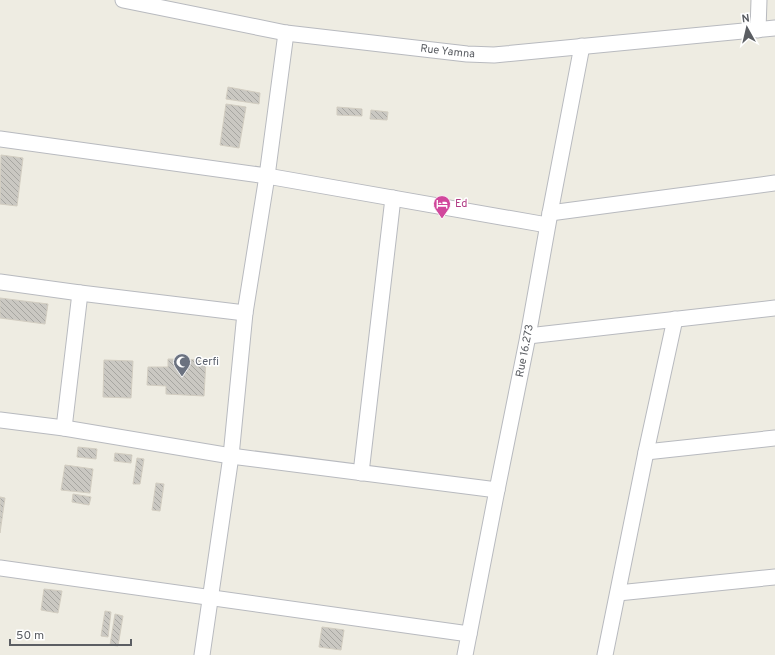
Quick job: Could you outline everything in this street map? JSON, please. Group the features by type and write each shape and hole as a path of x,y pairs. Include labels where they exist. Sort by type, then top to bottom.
{"street":[{"name":"Rue Yamna","path":"124,0 286,33 467,54 494,55 775,28"},
{"path":"758,30 759,0"},
{"path":"202,655 231,456 245,313 267,176 286,33"},
{"name":"Rue 16.273","path":"465,655 528,336 582,46"},
{"path":"0,138 267,176 393,198 549,219 775,183"},
{"path":"361,473 393,198"},
{"path":"0,282 80,294 245,313"},
{"path":"64,428 80,294"},
{"path":"528,336 775,308"},
{"path":"605,655 646,452 675,319"},
{"path":"0,420 64,428 231,456 497,490"},
{"path":"646,452 775,438"},
{"path":"0,568 469,634"},
{"path":"618,593 775,577"}],"building":[{"path":"228,87 260,93 259,104 226,99"},
{"path":"226,104 246,107 239,148 220,145"},
{"path":"337,107 362,109 362,116 337,115"},
{"path":"371,110 388,112 387,120 370,119"},
{"path":"1,155 23,158 17,206 0,204"},
{"path":"0,298 48,304 45,324 0,318"},
{"path":"168,359 206,360 204,396 166,394 166,386 147,385 148,367 168,367"},
{"path":"104,360 133,361 131,398 103,397"},
{"path":"78,447 97,449 96,459 77,457"},
{"path":"115,453 132,455 131,463 114,461"},
{"path":"137,458 144,459 140,484 133,484"},
{"path":"65,465 93,469 90,493 61,490"},
{"path":"156,483 164,484 160,511 152,510"},
{"path":"73,494 91,497 89,505 72,502"},
{"path":"0,497 5,498 0,533"},
{"path":"44,589 62,591 58,613 41,610"},
{"path":"105,611 111,612 108,637 101,636"},
{"path":"115,614 123,616 118,646 110,645"},
{"path":"322,627 344,630 341,650 319,647"}],"place":[{"name":"Ed","path":"442,219"},
{"name":"Cerfi","path":"182,377"}]}
